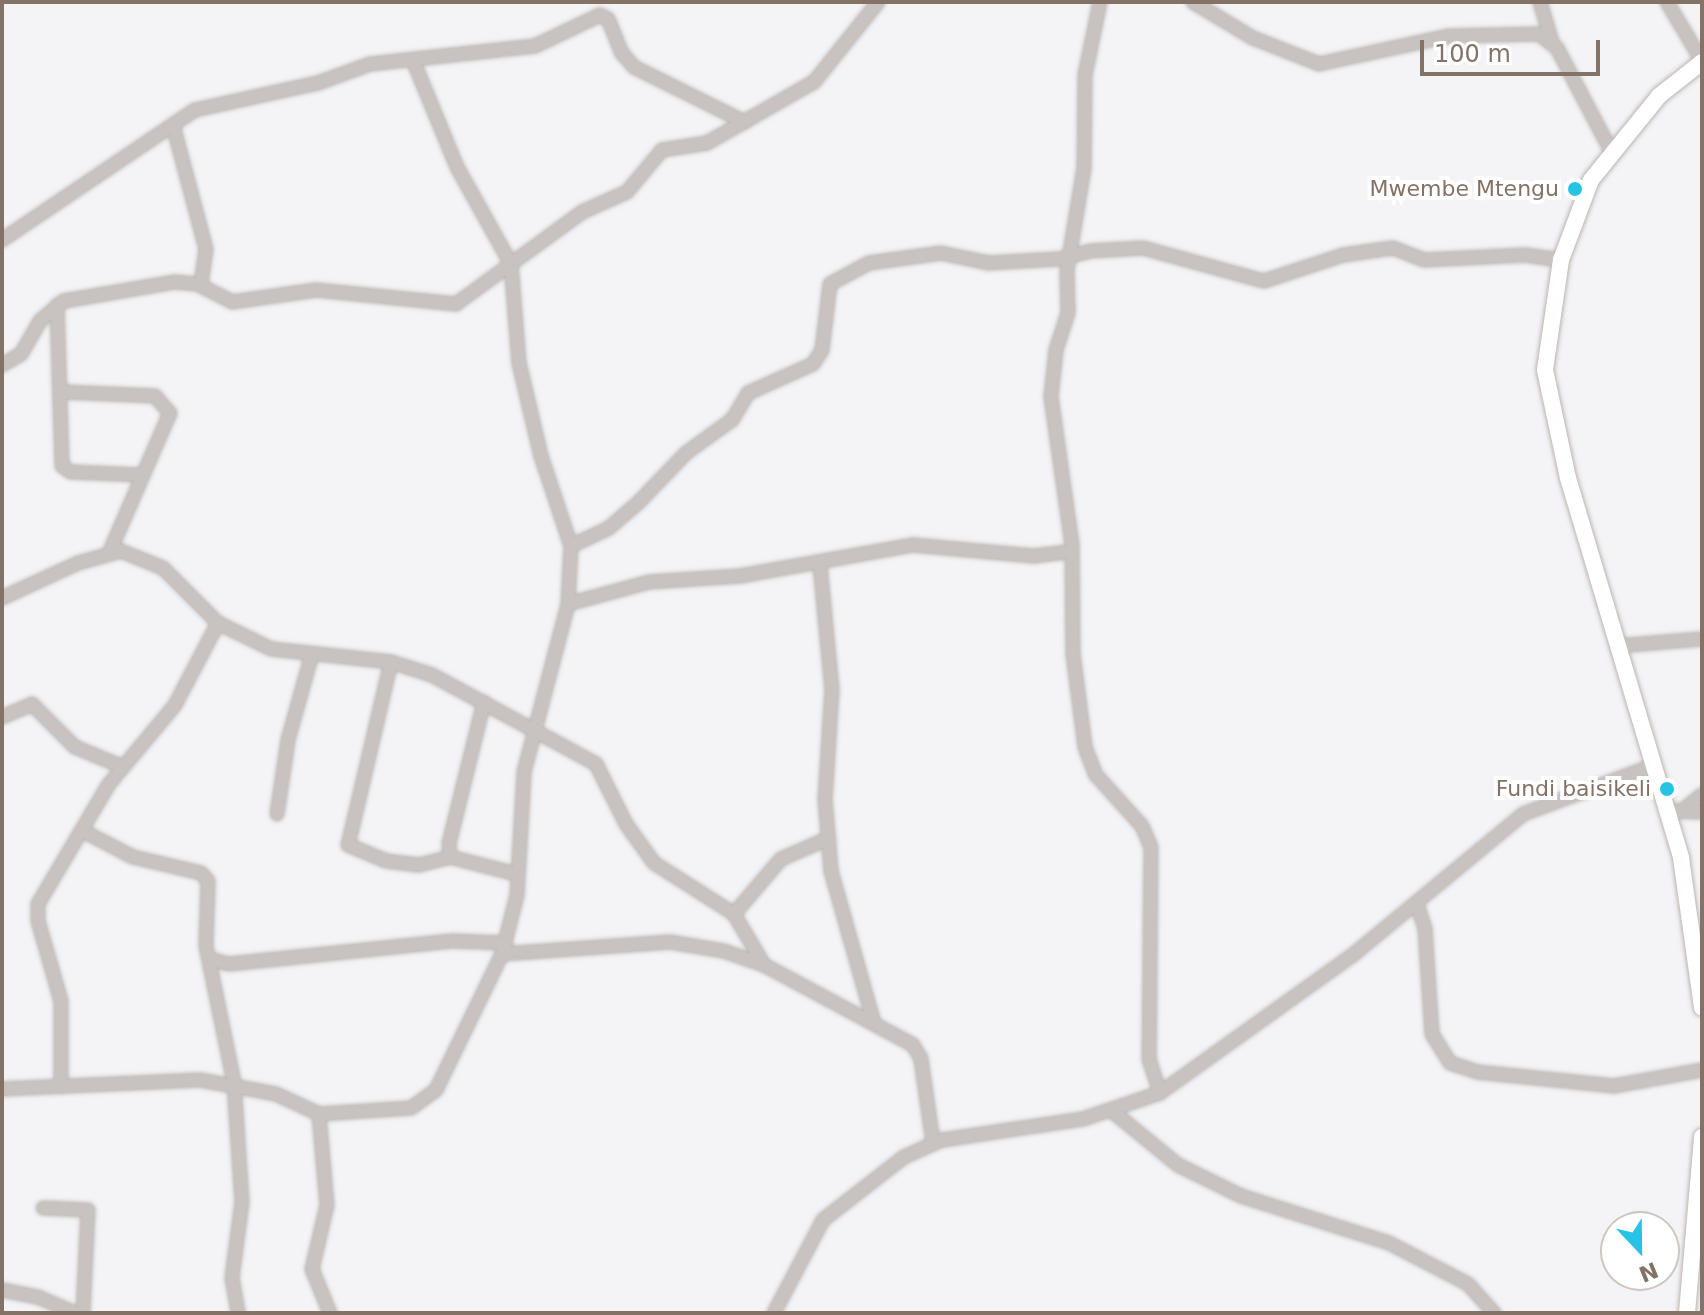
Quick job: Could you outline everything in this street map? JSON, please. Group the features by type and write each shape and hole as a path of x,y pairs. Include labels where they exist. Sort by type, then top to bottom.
{"main road":[{"path":"1702,62 1659,96 1611,151 1575,214 1561,260 1548,324 1546,384 1616,646 1655,765 1676,811 1700,973 1702,1008"},
{"path":"1687,1313 1702,1137"}],"street":[{"path":"2,365 21,354 57,305 175,282 201,286 232,302 316,290 450,305 582,212 627,192 662,150 702,145 814,82 878,2"},
{"path":"1100,2 1085,75 1084,168 1070,257 1068,313 1056,350 1051,397 1072,551 1073,654 1088,757 1096,775 1150,841 1149,1059 1160,1093"},
{"path":"1193,2 1253,38 1319,64 1448,36 1534,32 1552,42"},
{"path":"1540,2 1552,42 1611,151"},
{"path":"1667,2 1702,62"},
{"path":"2,240 173,125 210,105 318,83 370,64 535,46 604,15 634,67 745,122"},
{"path":"2,1089 234,1082 319,1114 397,1111 427,1099 446,1073 504,948 516,874 524,772 568,604 571,546 541,456 519,363 511,264 457,167 413,60"},
{"path":"173,125 206,249 201,286"},
{"path":"571,546 609,528 637,504 682,456 732,420 748,393 813,364 822,350 827,291 842,274 869,263 941,253 988,263 1070,257 1111,249 1157,249 1264,281 1343,255 1393,248 1424,260 1525,255 1561,260"},
{"path":"57,305 64,468 141,475"},
{"path":"63,392 160,398 170,418 141,475 110,551"},
{"path":"568,604 659,580 820,565 913,545 1034,556 1072,551"},
{"path":"3,597 110,551 135,554 163,568 218,623 271,649 391,662 432,675 534,728 602,770 626,824 654,863 734,914 764,965"},
{"path":"820,565 832,689 825,799 829,838 835,886 874,1023"},
{"path":"61,1087 61,1001 37,910 123,767 175,705 218,623"},
{"path":"1616,646 1702,639"},
{"path":"277,814 288,740 312,654"},
{"path":"391,662 349,847 419,865 450,857 516,874"},
{"path":"450,857 449,843 484,702"},
{"path":"2,717 32,704 75,747 123,767"},
{"path":"774,1313 823,1220 857,1190 933,1142 1112,1111 1160,1093 1282,1008 1417,904 1523,814 1655,765"},
{"path":"1676,811 1702,795"},
{"path":"1676,811 1702,812"},
{"path":"83,831 133,857 205,875 209,959 234,1082 242,1202 232,1278 238,1313"},
{"path":"734,914 781,859 829,838"},
{"path":"1417,904 1425,929 1432,1034 1450,1063 1477,1072 1614,1086 1702,1070"},
{"path":"209,959 229,964 452,941 504,948 670,942 724,951 764,965 911,1043 921,1059 933,1142"},
{"path":"1112,1111 1178,1165 1241,1196 1389,1243 1468,1284 1494,1313"},
{"path":"319,1114 327,1205 312,1269 330,1313"},
{"path":"43,1208 88,1210 83,1313"},
{"path":"2,1290 53,1302 75,1313"}],"place":[{"name":"Mwembe Mtengu","path":"1575,189"},
{"name":"Fundi baisikeli","path":"1667,789"}]}
